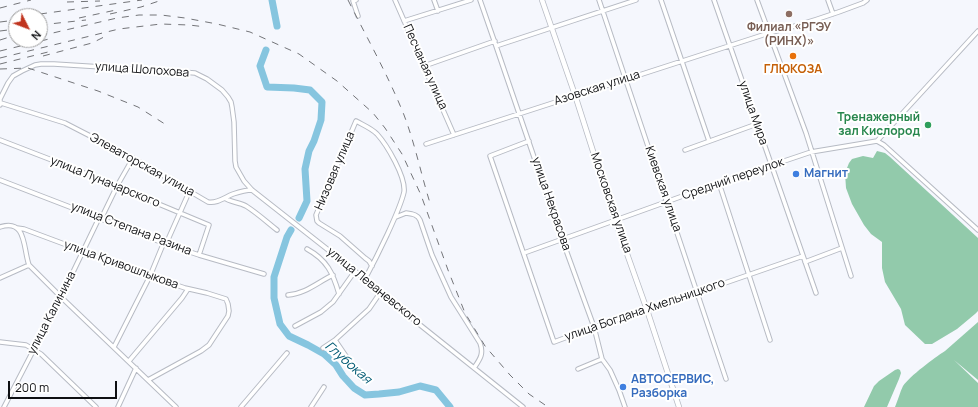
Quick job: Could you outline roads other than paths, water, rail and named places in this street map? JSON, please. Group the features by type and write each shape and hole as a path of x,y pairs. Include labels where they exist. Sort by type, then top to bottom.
{"main road":[{"name":"Московская улица","path":"542,0 679,407"}],"street":[{"name":"Песчаная улица","path":"395,0 454,135"},
{"path":"434,0 438,11"},
{"path":"404,21 471,0"},
{"name":"улица Некрасова","path":"480,0 562,239 594,327 602,359 610,370 625,407"},
{"name":"Киевская улица","path":"599,0 726,379"},
{"path":"496,46 636,0"},
{"path":"661,0 709,141"},
{"name":"улица Мира","path":"714,0 816,294"},
{"path":"758,0 802,122 851,276"},
{"path":"828,0 833,14"},
{"name":"Азовская улица","path":"426,144 769,33 833,14 863,3 867,0"},
{"path":"354,1 358,16"},
{"path":"978,31 877,141 884,145 978,230"},
{"path":"424,66 495,41"},
{"name":"улица Шолохова","path":"0,101 10,79 13,76 28,68 41,64 182,72 203,76 222,90 231,102 234,122 234,161"},
{"name":"Элеваторская улица","path":"0,101 65,123 133,158 212,203 225,198 227,200 239,202 277,230"},
{"name":"Низовая улица","path":"317,221 316,215 356,121 376,133 387,146 399,169 404,191 396,217"},
{"path":"685,150 757,124"},
{"name":"улица Луначарского","path":"0,140 117,186 209,225 199,255"},
{"name":"улица Богдана Хмельницкого","path":"529,141 490,156 554,342 803,256"},
{"name":"Средний переулок","path":"524,253 719,183 811,152 877,141"},
{"name":"улица Калинина","path":"5,407 100,218 133,158"},
{"name":"улица Леваневского","path":"234,161 239,173 252,190 523,407"},
{"name":"улица Степана Разина","path":"0,180 165,243 199,255 264,274"},
{"path":"719,183 770,340"},
{"path":"114,347 150,276 190,190"},
{"path":"225,198 245,190 252,190"},
{"path":"365,279 396,217 406,213 415,215 420,220 432,255 451,297 482,348 482,355 474,368"},
{"name":"улица Леваневского","path":"317,221 322,226 340,236 366,258 372,266"},
{"name":"улица Кривошлыкова","path":"0,227 10,225 24,229 150,276 226,300 229,311 228,316 209,345 148,380"},
{"path":"17,228 24,240 26,259 29,265 176,407"},
{"path":"805,262 842,248"},
{"name":"улица Леваневского","path":"307,249 322,260 330,270 339,294"},
{"path":"0,278 29,265"},
{"path":"295,326 321,312 333,302 355,271"},
{"path":"288,295 306,291 322,280 333,275"},
{"path":"129,361 188,289"},
{"path":"323,348 335,340 369,309 380,292"},
{"path":"335,340 361,378"},
{"path":"0,342 26,346 47,359 96,407"},
{"path":"241,407 287,353"},
{"path":"578,369 602,359"},
{"path":"118,407 136,368"},
{"path":"311,407 324,387"}],"waterway":[{"name":"Глубокая","path":"272,0 277,26"},
{"name":"Глубокая","path":"266,50 260,66 267,87 310,90 322,102 321,120 309,151 305,169 307,201 299,218"},
{"name":"Глубокая","path":"291,230 287,237 274,277 274,298 280,324 289,336 324,354 336,365 343,376 354,388 365,395 399,392 420,386 436,390 450,407"}],"railway":[{"path":"0,8 31,0"},
{"path":"48,13 142,0"},
{"path":"110,14 141,7 162,0"},
{"path":"348,0 398,100 411,137 430,203"},
{"path":"67,2 100,1"},
{"path":"79,18 116,10"},
{"path":"48,34 117,18 139,15 161,15 185,18 250,32 299,54 337,81 373,113 402,154 421,195 465,313 485,346 529,394 548,407"},
{"path":"48,24 86,20"},
{"path":"0,22 8,21"},
{"path":"0,58 119,29 161,24 206,27"},
{"path":"0,31 8,30"},
{"path":"43,56 92,43 104,37"},
{"path":"0,40 8,38"},
{"path":"0,51 49,39"},
{"path":"0,64 48,52"},
{"path":"0,69 28,68 98,91 138,107 168,126"}],"place":[{"name":"Филиал «РГЭУ (РИНХ)»","path":"789,14"},
{"name":"ГЛЮКОЗА","path":"793,56"},
{"name":"Тренажерный зал Кислород","path":"928,125"},
{"name":"Магнит","path":"796,174"},
{"name":"АВТОСЕРВИС, Разборка","path":"623,387"}]}
